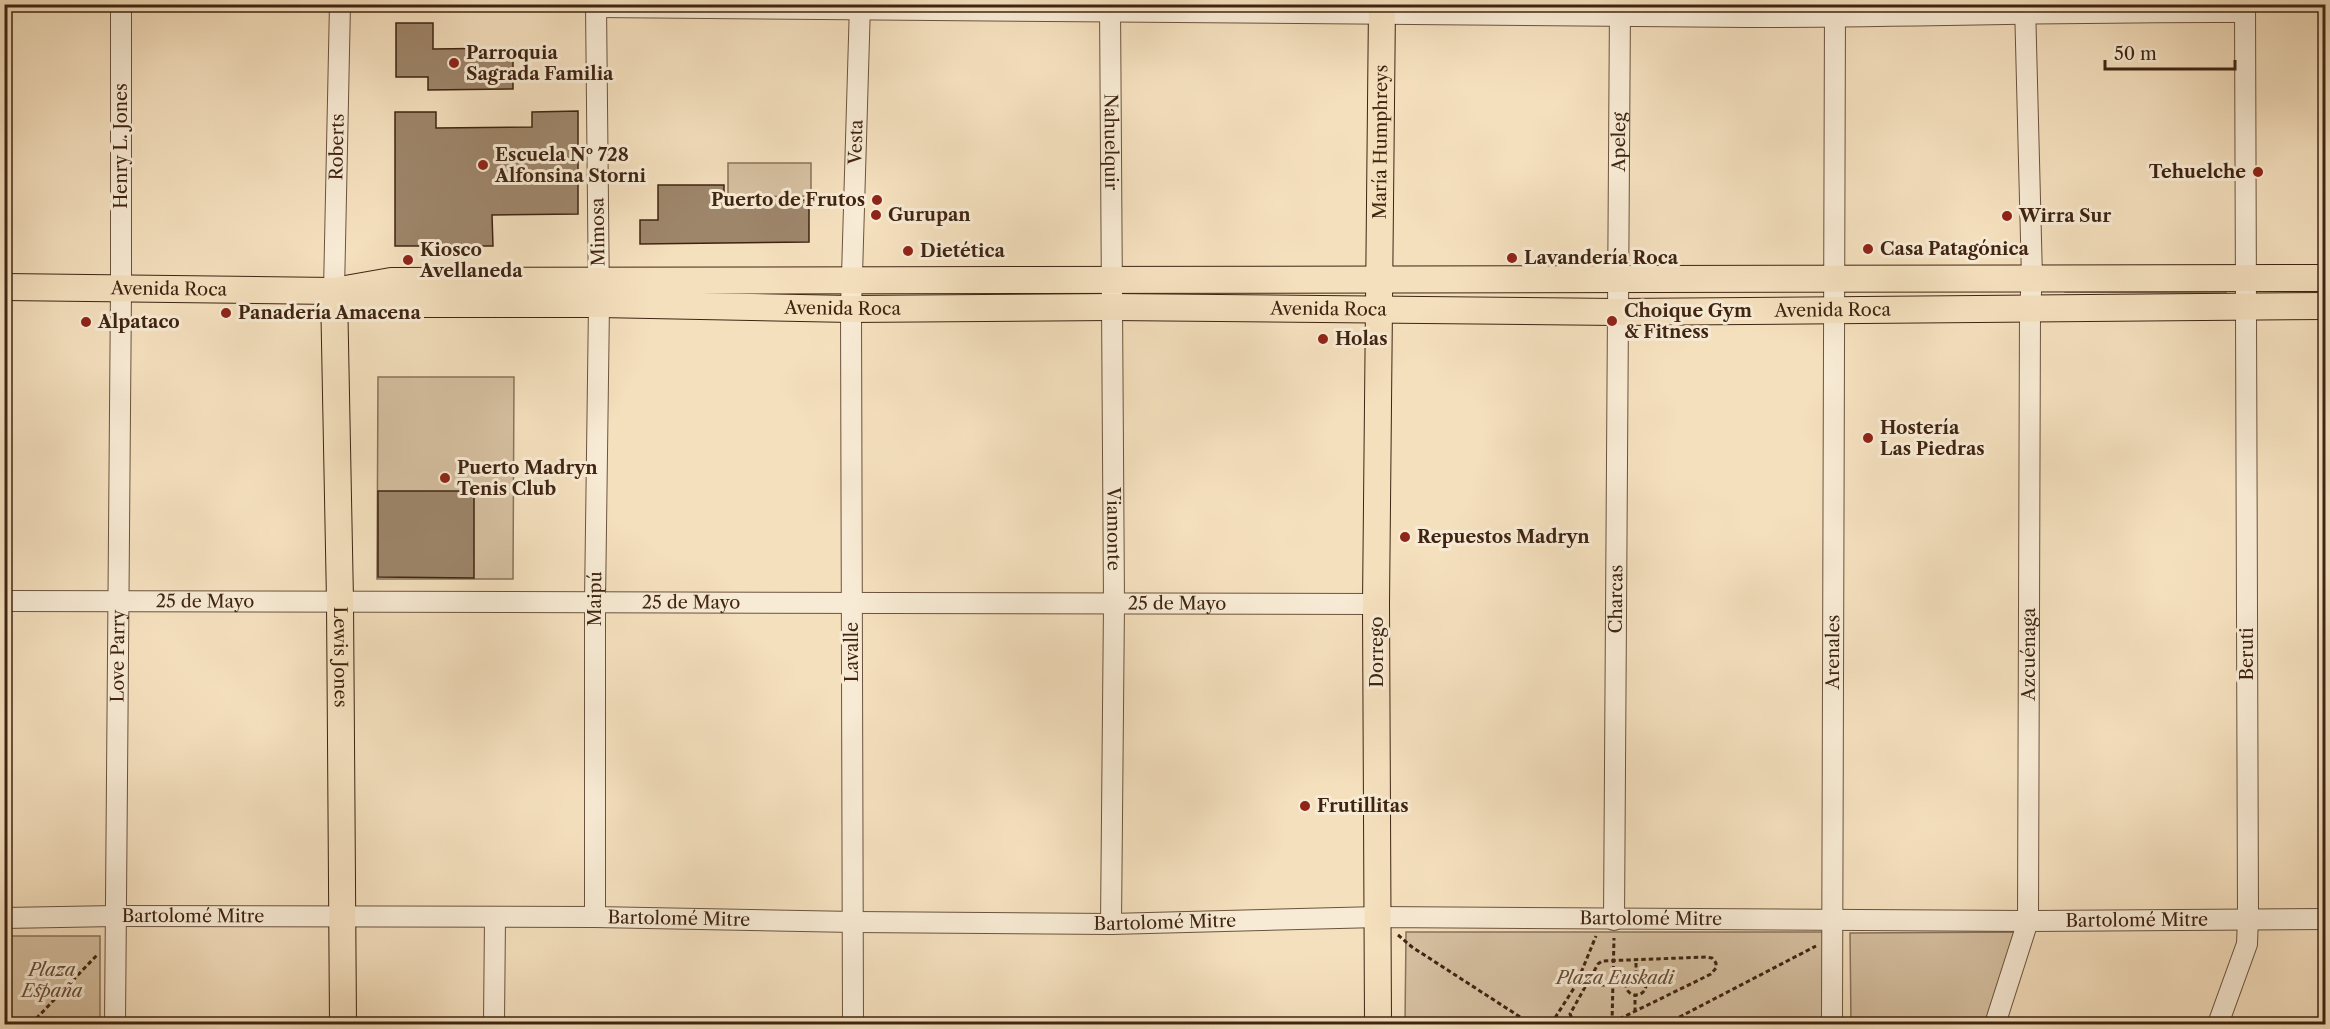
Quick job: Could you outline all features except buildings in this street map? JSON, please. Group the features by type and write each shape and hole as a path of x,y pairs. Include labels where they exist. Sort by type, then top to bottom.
{"main road":[{"name":"María Humphreys","path":"1380,279 1382,9"},
{"name":"Avenida Roca","path":"4,287 334,291 389,304 852,280 2325,278"},
{"name":"Dorrego","path":"1378,1024 1376,604 1380,279"},
{"name":"Lewis Jones","path":"334,291 340,601 343,1024"},
{"name":"Avenida Roca","path":"599,292 851,309 1379,308 1618,312 2325,306"}],"street":[{"name":"Henry L. Jones","path":"121,4 121,288"},
{"name":"Roberts","path":"334,291 340,4"},
{"path":"596,6 1619,11 2245,8"},
{"name":"Mimosa","path":"596,6 599,292"},
{"name":"Vesta","path":"852,280 860,7"},
{"name":"Beruti","path":"2218,1024 2247,944 2248,919 2245,8"},
{"name":"Nahuelquir","path":"1110,9 1112,280"},
{"name":"Azcuénaga","path":"1995,1024 2028,921 2030,308 2032,278 2025,9"},
{"name":"Apeleg","path":"1618,279 1619,11"},
{"name":"Arenales","path":"1832,1024 1830,929 1835,310 1834,11"},
{"name":"Charcas","path":"1608,920 1618,279"},
{"name":"Lavalle","path":"852,280 853,1024"},
{"name":"Viamonte","path":"1111,924 1114,603 1112,280"},
{"name":"Love Parry","path":"115,1024 121,288"},
{"name":"Maipú","path":"595,917 595,602 599,292"},
{"name":"25 de Mayo","path":"4,601 1376,604"},
{"name":"Bartolomé Mitre","path":"4,918 116,916 595,917 1111,924 1378,917 1608,920 1830,929 2028,921 2325,919"},
{"path":"494,1024 495,917"}],"path":[{"path":"1378,917 1412,947 1531,1024"},
{"path":"1584,1024 1572,1020 1570,1014 1598,964 1602,961 1614,961 1706,957 1712,958 1716,963 1716,968 1711,974 1611,1024 1614,961 1608,920"},
{"path":"1551,1024 1576,985 1608,920"},
{"path":"1666,1024 1830,929"},
{"path":"31,1024 116,936"},
{"path":"1636,960 1636,975"},
{"path":"1636,975 1644,978 1646,984 1642,992 1635,994 1630,992 1627,985 1629,978 1636,975"},
{"path":"1586,985 1627,985"},
{"path":"1635,994 1635,1012"},
{"path":"4,1021 8,1024"}],"green space":[{"path":"728,163 811,163 811,196 728,197"},
{"path":"2064,287 2226,288 2226,293 2065,292"},
{"name":"Puerto Madryn Tenis Club","path":"378,377 514,377 513,579 377,579"},
{"name":"Plaza Euskadi","path":"1406,932 1824,932 1824,1024 1405,1024"},
{"path":"2019,932 1989,1024 1851,1024 1850,933"},
{"name":"Plaza España","path":"5,936 100,936 100,1024 5,1024"}],"place":[{"name":"Parroquia Sagrada Familia","path":"454,63"},
{"name":"Escuela Nº 728 Alfonsina Storni","path":"483,165"},
{"name":"Tehuelche","path":"2258,172"},
{"name":"Puerto de Frutos","path":"877,200"},
{"name":"Gurupan","path":"876,215"},
{"name":"Wirra Sur","path":"2007,216"},
{"name":"Casa Patagónica","path":"1868,249"},
{"name":"Dietética","path":"908,251"},
{"name":"Lavandería Roca","path":"1512,258"},
{"name":"Kiosco Avellaneda","path":"408,260"},
{"name":"Panadería Amacena","path":"226,313"},
{"name":"Choique Gym & Fitness","path":"1612,321"},
{"name":"Alpataco","path":"86,322"},
{"name":"Holas","path":"1323,339"},
{"name":"Hostería Las Piedras","path":"1868,438"},
{"name":"Puerto Madryn Tenis Club","path":"445,478"},
{"name":"Repuestos Madryn","path":"1405,537"},
{"name":"Frutillitas","path":"1305,806"}]}
